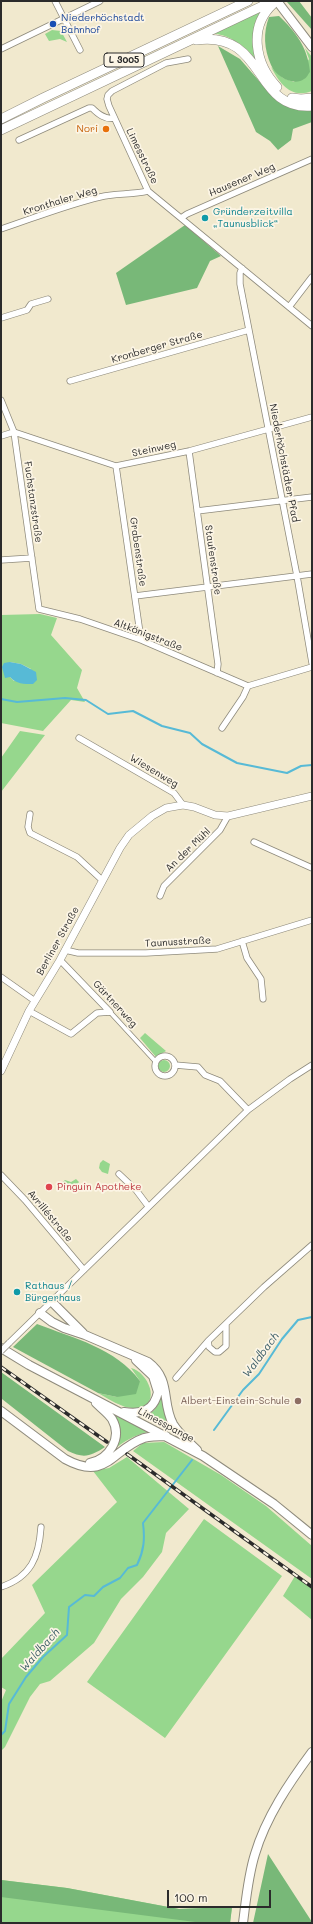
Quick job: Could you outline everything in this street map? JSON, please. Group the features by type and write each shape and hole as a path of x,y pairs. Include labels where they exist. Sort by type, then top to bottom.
{"highway":[{"name":"L 3005","path":"1,119 248,1"},
{"path":"277,1 268,5 260,21 257,33 259,54 266,72 276,86 287,96 301,100 312,98"},
{"name":"L 3005","path":"1,130 181,44 268,5"},
{"path":"181,44 207,39 221,40 237,47 249,58 264,81 280,98 299,106 312,106"}],"main road":[{"path":"277,1 312,47"},
{"path":"52,1302 86,1335"},
{"path":"40,1313 52,1322 86,1335 155,1367 165,1386 173,1424 203,1456"},
{"name":"Limesspange","path":"1,1349 203,1456 274,1504 312,1535"},
{"path":"114,1409 126,1412 144,1412 153,1406 158,1392 153,1376 124,1352"},
{"path":"79,1464 97,1461 104,1457 109,1452 116,1437 112,1420 88,1396"},
{"path":"2,1411 65,1459 90,1467 103,1465 131,1445 144,1439 167,1436"},
{"path":"243,1923 246,1896 255,1854 265,1827 286,1790 312,1752"}],"street":[{"path":"55,1 80,50"},
{"path":"1,49 100,1"},
{"name":"Limesstraße","path":"188,59 166,63 108,94 109,106 114,118 148,191 312,326"},
{"path":"19,140 89,108 92,108 98,115 111,119 114,118"},
{"name":"Hausener Weg","path":"181,218 186,214 312,159"},
{"name":"Kronthaler Weg","path":"1,229 60,208 102,196 134,195 148,191"},
{"name":"Niederhöchstädter Pfad","path":"242,268 240,280 283,500 312,663"},
{"path":"289,307 312,277"},
{"path":"1,318 27,310 31,304 48,299"},
{"name":"Kronberger Straße","path":"70,381 249,330"},
{"name":"Fuchstanzstraße","path":"1,400 14,432 39,609"},
{"name":"Steinweg","path":"116,466 189,451 312,417"},
{"path":"1,436 14,432 116,466"},
{"name":"Staufenstraße","path":"189,451 218,664 217,673"},
{"name":"Grabenstraße","path":"116,466 140,640"},
{"path":"197,511 312,497"},
{"path":"1,560 32,558"},
{"path":"135,596 312,574"},
{"name":"Altkönigstraße","path":"39,609 80,619 140,640 248,686"},
{"path":"222,728 244,697 248,686 312,666"},
{"name":"Wiesenweg","path":"79,738 174,793 182,805"},
{"path":"182,805 194,807 215,815 228,816 312,796"},
{"name":"Berliner Straße","path":"1,1071 29,1011 60,960 120,848 137,827 166,808 182,805"},
{"path":"30,814 28,827 30,833 77,858 102,880"},
{"name":"An der Mühl","path":"160,896 164,886 220,830 228,816"},
{"path":"254,842 312,868"},
{"name":"Taunusstraße","path":"65,950 78,953 217,949 312,920"},
{"path":"242,941 247,958 261,979 262,999"},
{"name":"Gärtnerweg","path":"60,960 156,1062"},
{"path":"1,977 35,1001"},
{"path":"29,1011 71,1034 97,1013 110,1012"},
{"path":"162,1056 168,1056 173,1060 175,1065 172,1073 164,1076 156,1071 156,1062 162,1056"},
{"path":"175,1065 198,1067 205,1075 220,1081 248,1110"},
{"path":"1,1349 52,1302 148,1206 248,1110 290,1079 312,1065"},
{"path":"119,1174 136,1190 148,1206"},
{"name":"Avrilléstraße","path":"1,1175 25,1200 84,1270"},
{"path":"176,1378 208,1341 264,1287 312,1245"},
{"path":"208,1341 212,1350 215,1352 223,1350 227,1340 226,1325"},
{"path":"1,1587 20,1579 33,1564 38,1548 41,1527"}],"green space":[{"path":"299,1 312,18 312,30 287,2"},
{"path":"261,11 255,23 253,35 257,61 237,42 225,36 211,33"},
{"path":"279,16 296,34 307,55 310,72 306,78 300,81 290,81 276,73 269,59 265,41 267,23 269,17"},
{"path":"52,30 61,31 67,42 60,39 49,41 45,34"},
{"path":"218,46 240,59 273,97 287,106 299,110 312,110 312,122 293,129 291,140 278,150 270,141 256,132"},
{"path":"305,48 312,57 312,91 298,93 282,84 271,67 283,78 294,82 309,59"},
{"path":"185,225 221,256 210,261 197,288 126,305 116,273"},
{"path":"40,614 57,618 51,635 82,670 77,688 85,702 71,700 43,731 1,723 1,615","holes":["10,662 21,664 31,669 14,681 10,677"]},
{"path":"20,731 45,735 1,792 1,758"},
{"path":"145,1033 166,1051 156,1057 140,1038"},
{"path":"162,1060 166,1060 170,1066 166,1072 162,1072 158,1068 158,1064"},
{"path":"103,1160 110,1164 108,1174 102,1172 99,1168 100,1163"},
{"path":"76,1179 79,1182 72,1190 63,1182 65,1180 71,1182"},
{"path":"37,1324 93,1345 119,1360 140,1381 136,1394 117,1397 98,1393 13,1347"},
{"path":"131,1368 143,1375 150,1388 151,1395 149,1401 145,1405 138,1408 127,1407 117,1404 98,1393 117,1397 140,1381"},
{"path":"1,1372 105,1447 96,1453 83,1456 68,1451 2,1399"},
{"path":"162,1384 168,1422 177,1436 146,1416 157,1407 160,1399"},
{"path":"110,1412 148,1432 125,1441 114,1449"},
{"path":"164,1442 221,1475 266,1506 312,1546 312,1579 133,1451 143,1443"},
{"path":"127,1457 189,1509 166,1533 162,1552 143,1577 121,1599 94,1643 50,1681 40,1684 30,1697 5,1747 1,1751 1,1702 6,1690 1,1687 1,1659 45,1613 32,1585 117,1502 93,1471 109,1468"},
{"path":"204,1519 282,1576 165,1738 87,1682"},
{"path":"295,1576 312,1589 312,1620 283,1596"},
{"path":"268,1854 312,1922 312,1923 253,1923"},
{"path":"1,1880 67,1888 179,1909 232,1907 230,1923 1,1923"},
{"path":"1,1880 67,1888 179,1909 232,1907 230,1923 203,1923 1,1897"}],"water":[{"path":"10,662 21,664 36,672 37,680 33,684 26,684 20,683 10,677 5,678 2,667 4,663"}],"waterway":[{"path":"1,699 17,702 65,698 86,700 108,714 133,711 162,726 190,733 202,744 237,763 287,773 301,766 312,765"},
{"name":"Waldbach","path":"214,1430 243,1390 259,1374 282,1339 298,1320 312,1317"},
{"name":"Waldbach","path":"1,1735 5,1731 9,1704 26,1677 43,1657 67,1635 69,1607 85,1595 94,1596 103,1587 120,1578 128,1568 137,1565 143,1545 143,1523 192,1460"}],"railway":[{"path":"1,1367 107,1442"},
{"path":"127,1454 312,1587"}],"place":[{"name":"Niederhöchstadt Bahnhof","path":"53,24"},
{"name":"Nori","path":"106,129"},
{"name":"Gründerzeitvilla „Taunusblick“","path":"205,218"},
{"name":"Pinguin Apotheke","path":"49,1187"},
{"name":"Rathaus / Bürgerhaus","path":"17,1292"},
{"name":"Albert-Einstein-Schule","path":"298,1401"}]}
